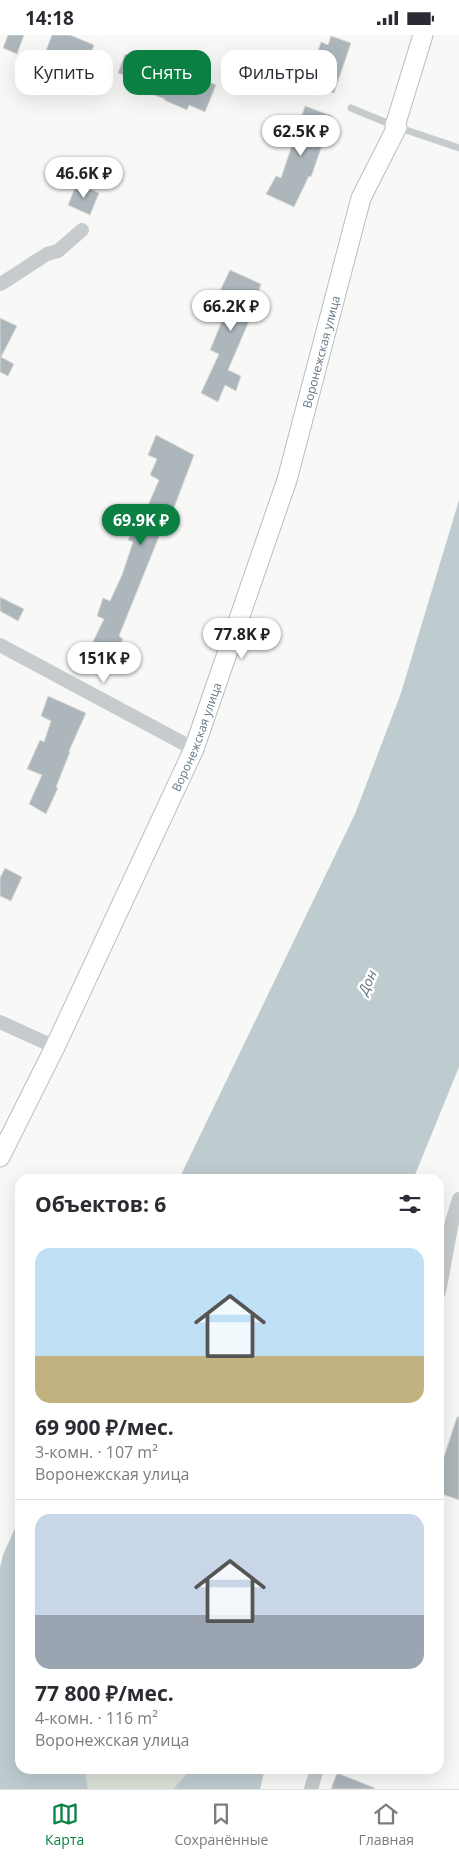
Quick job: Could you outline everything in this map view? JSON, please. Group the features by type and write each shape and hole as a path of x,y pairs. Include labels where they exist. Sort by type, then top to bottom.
{"street":[{"name":"Воронежская улица","path":"0,1157 55,1047 194,749 287,480 361,197 396,127 423,35"},
{"path":"0,286 47,254 58,251 82,230"},
{"path":"0,645 194,749"},
{"path":"0,1022 55,1047"},
{"path":"444,1271 456,1222 459,1199"},
{"path":"311,1789 316,1774"}],"lane":[{"path":"351,108 396,127 459,147"}],"shaded area":[{"path":"86,1774 186,1774 173,1789 88,1789"}],"water":[{"name":"Дон","path":"459,500 459,1067 415,1174 181,1174 355,814 401,693"},
{"path":"15,1528 15,1774 86,1774 88,1789 0,1789 0,1568 3,1555"},
{"path":"186,1774 264,1774 260,1789 173,1789"}],"building":[{"path":"8,35 24,35 18,50 15,50 15,53 3,48"},
{"path":"52,35 70,35 94,45 92,50 46,50"},
{"path":"331,36 351,43 337,84 337,50 318,50 321,42 328,45"},
{"path":"123,59 123,75 118,73"},
{"path":"211,83 216,85 205,112 189,105 187,110 154,95 211,95"},
{"path":"305,106 332,116 311,177 309,176 294,207 266,194 276,176 281,178"},
{"path":"77,183 99,193 90,215 68,205"},
{"path":"230,270 261,284 252,314 228,370 241,376 236,391 225,385 218,402 201,393 219,354 210,350 231,299 219,293"},
{"path":"0,318 17,326 1,357 14,364 8,376 0,372"},
{"path":"156,435 194,455 172,513 164,510 154,531 160,534 119,636 123,639 110,666 87,654 104,619 97,616 103,598 110,601 122,575 133,542 128,540 139,515 143,517 159,480 150,475 157,459 148,455"},
{"path":"0,597 24,609 18,621 0,611"},
{"path":"48,696 86,713 69,751 56,787 58,788 46,814 29,804 42,775 27,769 40,740 44,742 51,721 41,716"},
{"path":"5,868 22,877 11,901 0,896 0,878"},
{"path":"457,1417 459,1417 459,1500 444,1495 444,1457"},
{"path":"337,1774 375,1788 374,1789 331,1789"}]}
